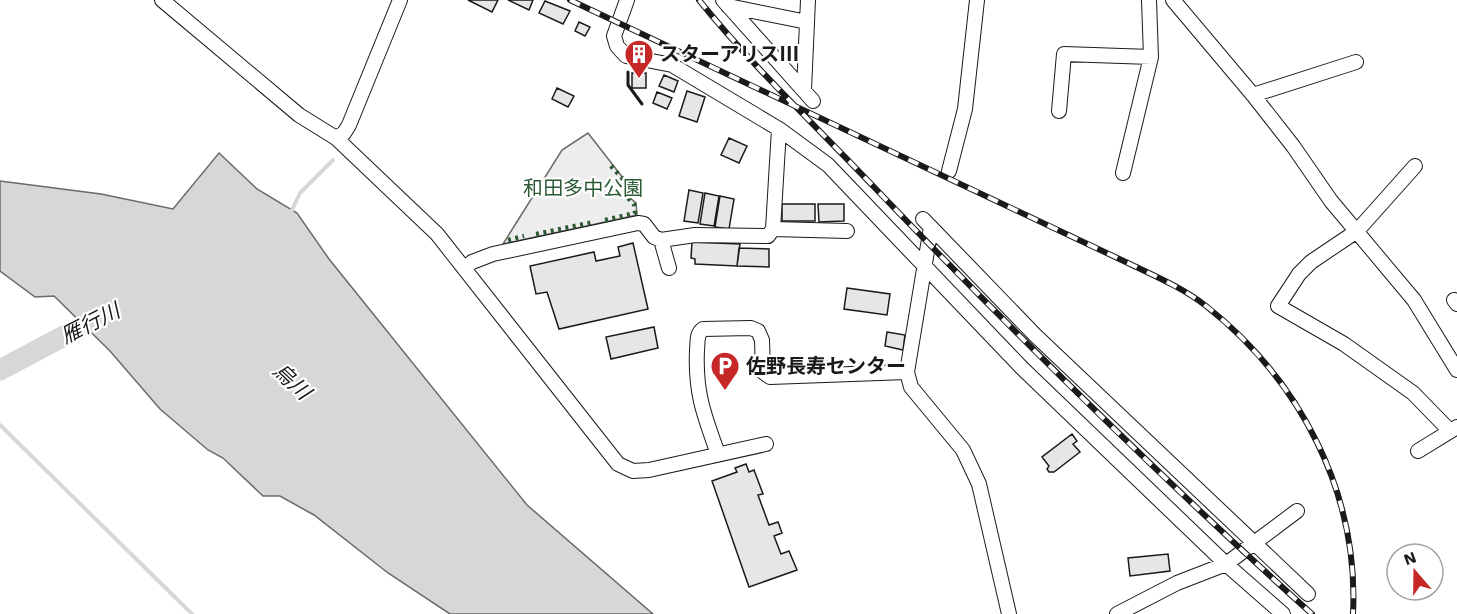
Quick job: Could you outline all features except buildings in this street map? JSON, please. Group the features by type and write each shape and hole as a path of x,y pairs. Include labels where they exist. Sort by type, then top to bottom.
{"street":[{"path":"162,0 312,125 336,138 437,234 618,464 633,471 649,470 766,444"},
{"path":"336,138 344,133 349,124 400,0"},
{"path":"627,0 614,36 617,46 626,56 672,65 779,129 828,165 1022,368 1226,564 1283,614"},
{"path":"725,3 808,95 808,0"},
{"path":"949,171 965,110 977,0"},
{"path":"1123,174 1150,57 1149,0"},
{"path":"1173,0 1253,94 1331,201 1414,300 1457,370"},
{"path":"725,3 807,22"},
{"path":"1059,111 1064,54 1150,57"},
{"path":"1253,94 1356,62"},
{"path":"465,268 472,262 493,254 638,223 644,224 654,237 662,240 695,235 768,236 773,229 779,129"},
{"path":"1415,166 1357,231 1311,262 1299,273 1278,306 1344,344 1413,393 1453,429 1418,451"},
{"path":"1009,614 979,484 971,464 911,387 908,372 924,268 927,223 1035,335 1308,594"},
{"path":"773,229 847,231"},
{"path":"662,240 669,268"},
{"path":"718,454 699,399 696,381 698,335 703,329 751,328 758,331 762,340 763,372 770,376 908,372"},
{"path":"1117,614 1177,583 1226,564 1297,511"}],"green space":[{"name":"和田多中公園","path":"588,133 623,178 637,191 630,198 636,203 637,215 503,244 562,150"}],"water":[{"name":"烏川","path":"219,153 257,189 297,213 329,259 527,505 653,614 450,614 388,573 314,515 280,496 263,496 223,458 208,450 160,409 110,351 54,296 35,297 0,271 0,181 101,194 173,209"}],"waterway":[{"path":"291,212 300,193 333,160"},
{"name":"雁行川","path":"0,370 109,312"},
{"path":"0,425 192,614"}],"railway":[{"path":"570,0 1149,273 1206,306 1240,336 1269,368 1295,404 1317,442 1334,483 1346,525 1352,569 1353,614"},
{"path":"699,0 784,95 1034,350 1143,457 1312,614"}],"hedge":[{"path":"605,220 635,213 634,204 627,197 634,191 608,163"},
{"path":"536,234 594,222"},
{"path":"508,240 524,236"}],"wall":[{"path":"628,72 628,85 642,104"}],"place":[{"name":"スターアリスⅢ","path":"639,80"},
{"name":"佐野長寿センター","path":"725,392"}]}
